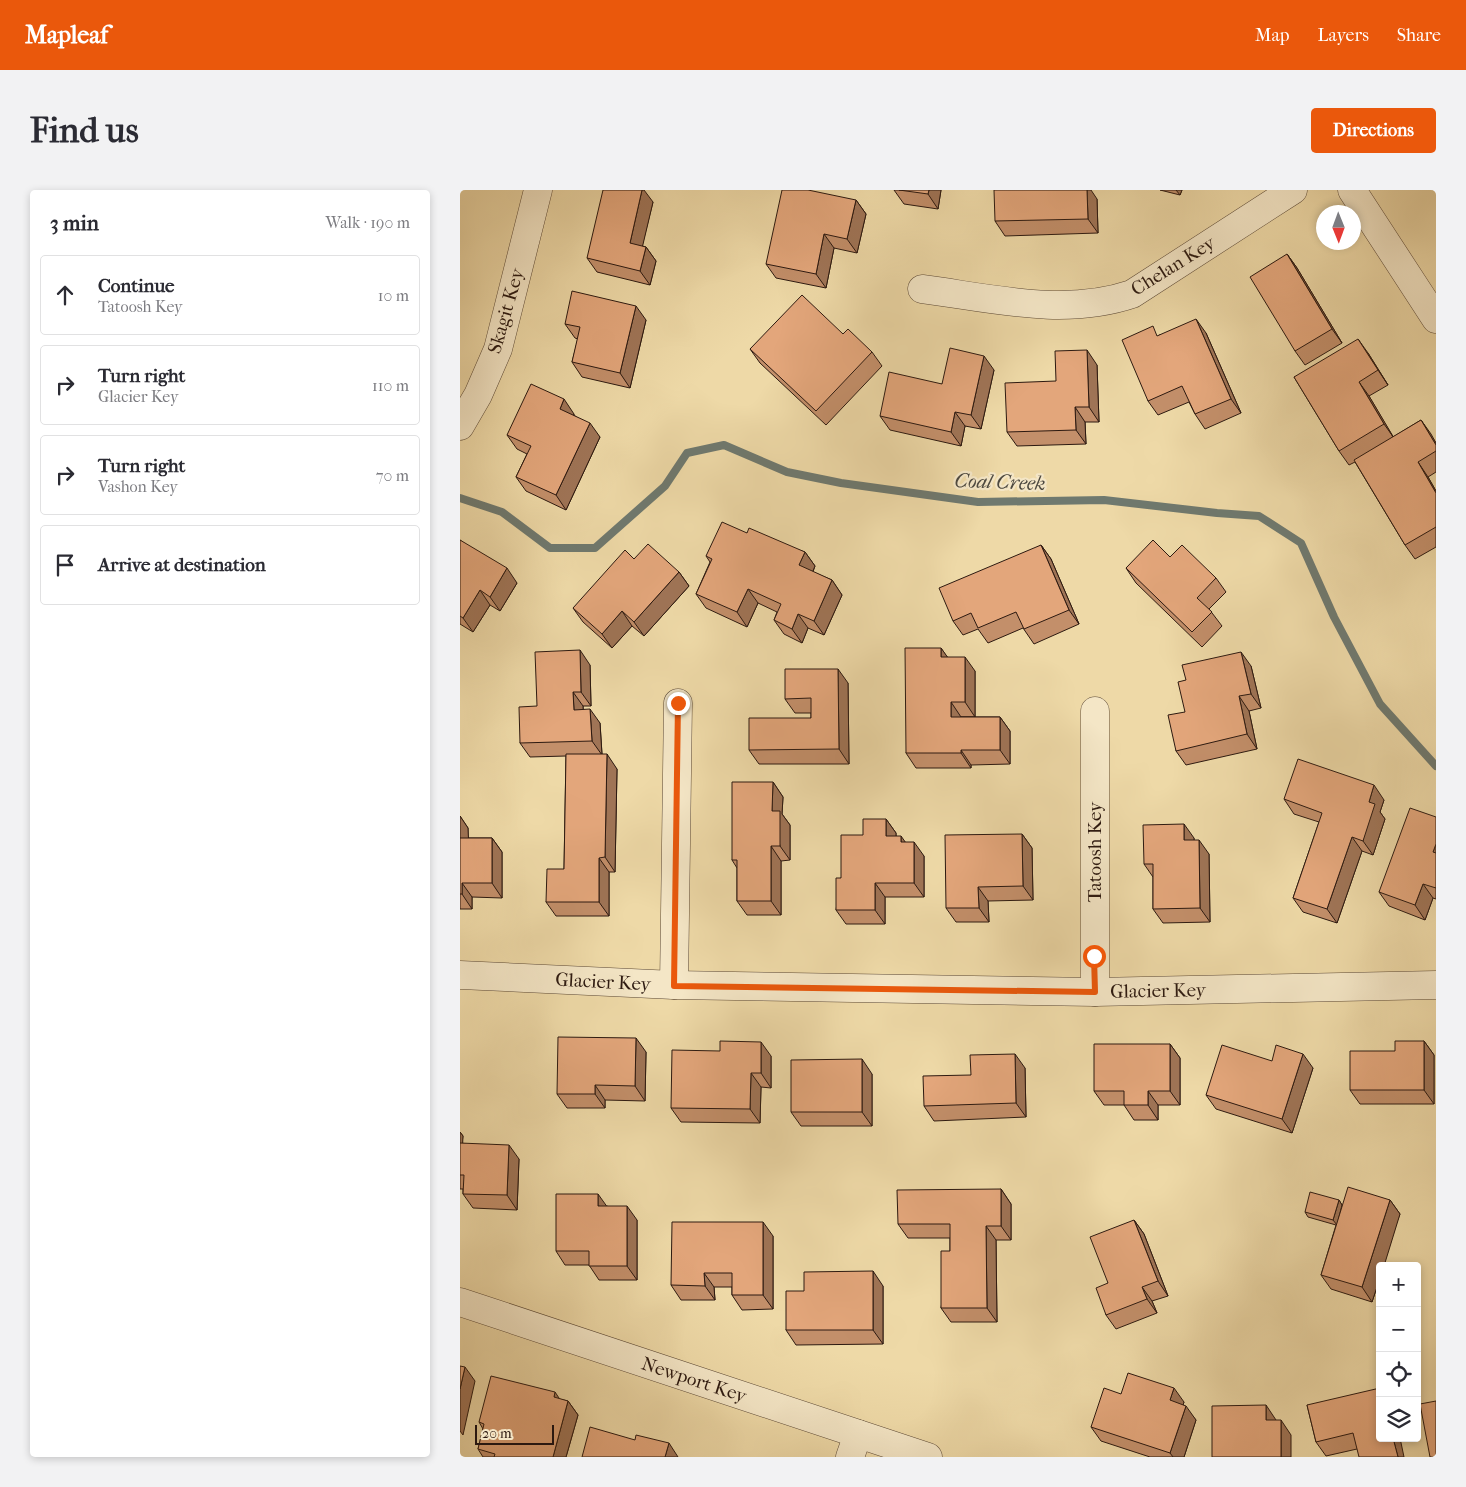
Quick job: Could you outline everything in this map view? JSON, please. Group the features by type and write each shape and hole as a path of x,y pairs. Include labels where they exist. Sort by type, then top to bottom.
{"street":[{"name":"Skagit Key","path":"460,426 478,395 498,349 538,190"},
{"name":"Chelan Key","path":"922,289 1066,306 1112,300 1132,294 1293,190"},
{"path":"1352,190 1436,319"},
{"path":"674,986 678,703"},
{"name":"Tatoosh Key","path":"1095,711 1095,992"},
{"name":"Glacier Key","path":"460,975 674,986 1095,992 1436,986"},
{"name":"Newport Key","path":"460,1302 854,1446 928,1457"}],"building":[{"path":"603,190 642,190 630,243 646,247 640,271 587,258"},
{"path":"782,190 808,190 856,200 847,239 824,234 816,274 766,264"},
{"path":"899,190 929,190 928,194"},
{"path":"994,190 1087,190 1088,219 995,221"},
{"path":"1287,254 1332,329 1295,351 1250,277"},
{"path":"572,291 636,306 620,373 572,362 580,327 565,324"},
{"path":"802,295 843,334 848,329 872,352 816,411 750,349"},
{"path":"1196,319 1231,399 1195,414 1182,386 1148,401 1122,340 1153,326 1157,336"},
{"path":"1358,339 1378,370 1359,382 1384,424 1339,451 1294,377"},
{"path":"950,348 984,356 971,415 955,412 951,432 880,416 889,372 942,384"},
{"path":"1087,350 1089,407 1075,407 1076,430 1007,432 1005,383 1056,381 1055,351"},
{"path":"531,384 564,399 560,409 590,423 556,495 516,477 531,446 507,435"},
{"path":"1421,420 1436,445 1436,451 1418,462 1436,493 1436,527 1405,545 1354,460"},
{"path":"722,522 747,533 749,528 805,552 799,565 832,580 814,621 798,614 792,629 774,620 781,604 748,589 737,612 696,594 712,559 706,556"},
{"path":"460,540 507,568 490,597 480,590 463,618 460,616"},
{"path":"1153,540 1170,557 1182,545 1216,578 1197,598 1212,612 1192,632 1126,568"},
{"path":"648,544 679,572 634,622 622,611 602,634 573,608 625,550 634,559"},
{"path":"1041,545 1069,610 1024,629 1016,612 978,628 971,613 953,621 939,588"},
{"path":"905,648 941,648 941,657 965,657 965,702 951,702 951,717 1000,717 1000,750 961,750 961,753 906,753"},
{"path":"580,650 581,692 573,692 574,710 590,709 592,741 520,743 519,707 537,706 535,652"},
{"path":"1241,652 1251,694 1239,696 1247,734 1176,751 1168,715 1185,712 1178,682 1186,680 1182,665"},
{"path":"785,669 838,669 839,749 749,750 749,718 811,718 811,698 785,699"},
{"path":"566,754 607,754 605,857 599,858 599,902 546,902 547,869 564,869"},
{"path":"1298,759 1374,785 1369,802 1375,804 1363,841 1352,837 1327,909 1293,898 1322,813 1284,799"},
{"path":"732,782 773,782 772,811 780,811 780,846 771,846 771,901 737,901 737,860 732,860"},
{"path":"1410,808 1436,817 1436,844 1433,852 1436,853 1436,888 1423,884 1415,905 1379,892"},
{"path":"863,819 886,819 886,836 901,836 901,842 914,842 914,883 875,883 875,910 836,910 836,878 841,878 841,835 863,835"},
{"path":"1184,824 1184,840 1199,840 1200,908 1153,909 1153,864 1144,864 1143,825"},
{"path":"1022,834 1023,886 978,887 979,908 946,908 945,835"},
{"path":"460,838 492,838 492,883 462,883 462,894 460,894"},
{"path":"558,1037 636,1038 635,1086 595,1085 595,1094 557,1094"},
{"path":"720,1041 761,1042 761,1073 751,1073 750,1109 671,1108 672,1050 720,1051"},
{"path":"1395,1041 1424,1041 1424,1090 1350,1090 1350,1051 1395,1051"},
{"path":"1094,1044 1170,1044 1170,1091 1148,1091 1148,1105 1124,1105 1124,1091 1094,1091"},
{"path":"1222,1045 1272,1061 1276,1045 1303,1054 1282,1119 1206,1095"},
{"path":"1015,1054 1016,1103 924,1106 923,1076 971,1075 970,1055"},
{"path":"862,1059 862,1112 791,1112 791,1060"},
{"path":"460,1143 509,1145 507,1195 463,1194 464,1175 460,1175"},
{"path":"1348,1187 1390,1200 1362,1287 1321,1275"},
{"path":"1001,1189 1001,1226 986,1226 987,1308 941,1308 941,1251 950,1251 950,1224 898,1224 897,1190"},
{"path":"1310,1192 1339,1200 1333,1220 1305,1212"},
{"path":"556,1194 598,1194 598,1206 627,1206 627,1266 589,1266 589,1251 556,1251"},
{"path":"1134,1220 1158,1281 1142,1287 1147,1299 1106,1315 1096,1288 1108,1283 1090,1237"},
{"path":"672,1222 763,1222 763,1295 732,1295 732,1273 704,1273 705,1286 671,1285"},
{"path":"873,1271 873,1330 786,1330 786,1291 804,1291 804,1272"},
{"path":"460,1366 465,1367 460,1389"},
{"path":"1128,1373 1174,1388 1170,1400 1186,1406 1170,1453 1091,1427 1104,1388 1121,1394"},
{"path":"491,1376 555,1392 554,1397 568,1401 553,1457 494,1457 495,1454 478,1449 484,1424 479,1422"},
{"path":"1376,1389 1376,1442 1394,1442 1398,1457 1359,1457 1353,1433 1316,1442 1307,1405"},
{"path":"1436,1401 1436,1457 1430,1457 1421,1404"},
{"path":"1266,1405 1266,1420 1281,1420 1281,1457 1212,1457 1212,1406"},
{"path":"590,1427 635,1440 636,1435 669,1443 665,1457 582,1457"}],"waterway":[{"name":"Coal Creek","path":"460,498 502,512 550,548 595,548 665,486 687,453 724,445 787,472 841,483 978,502 1104,500 1259,516 1301,543 1334,617 1380,704 1436,766"}],"route":[{"path":"678,703 674,986 1095,992 1094,956"}]}
